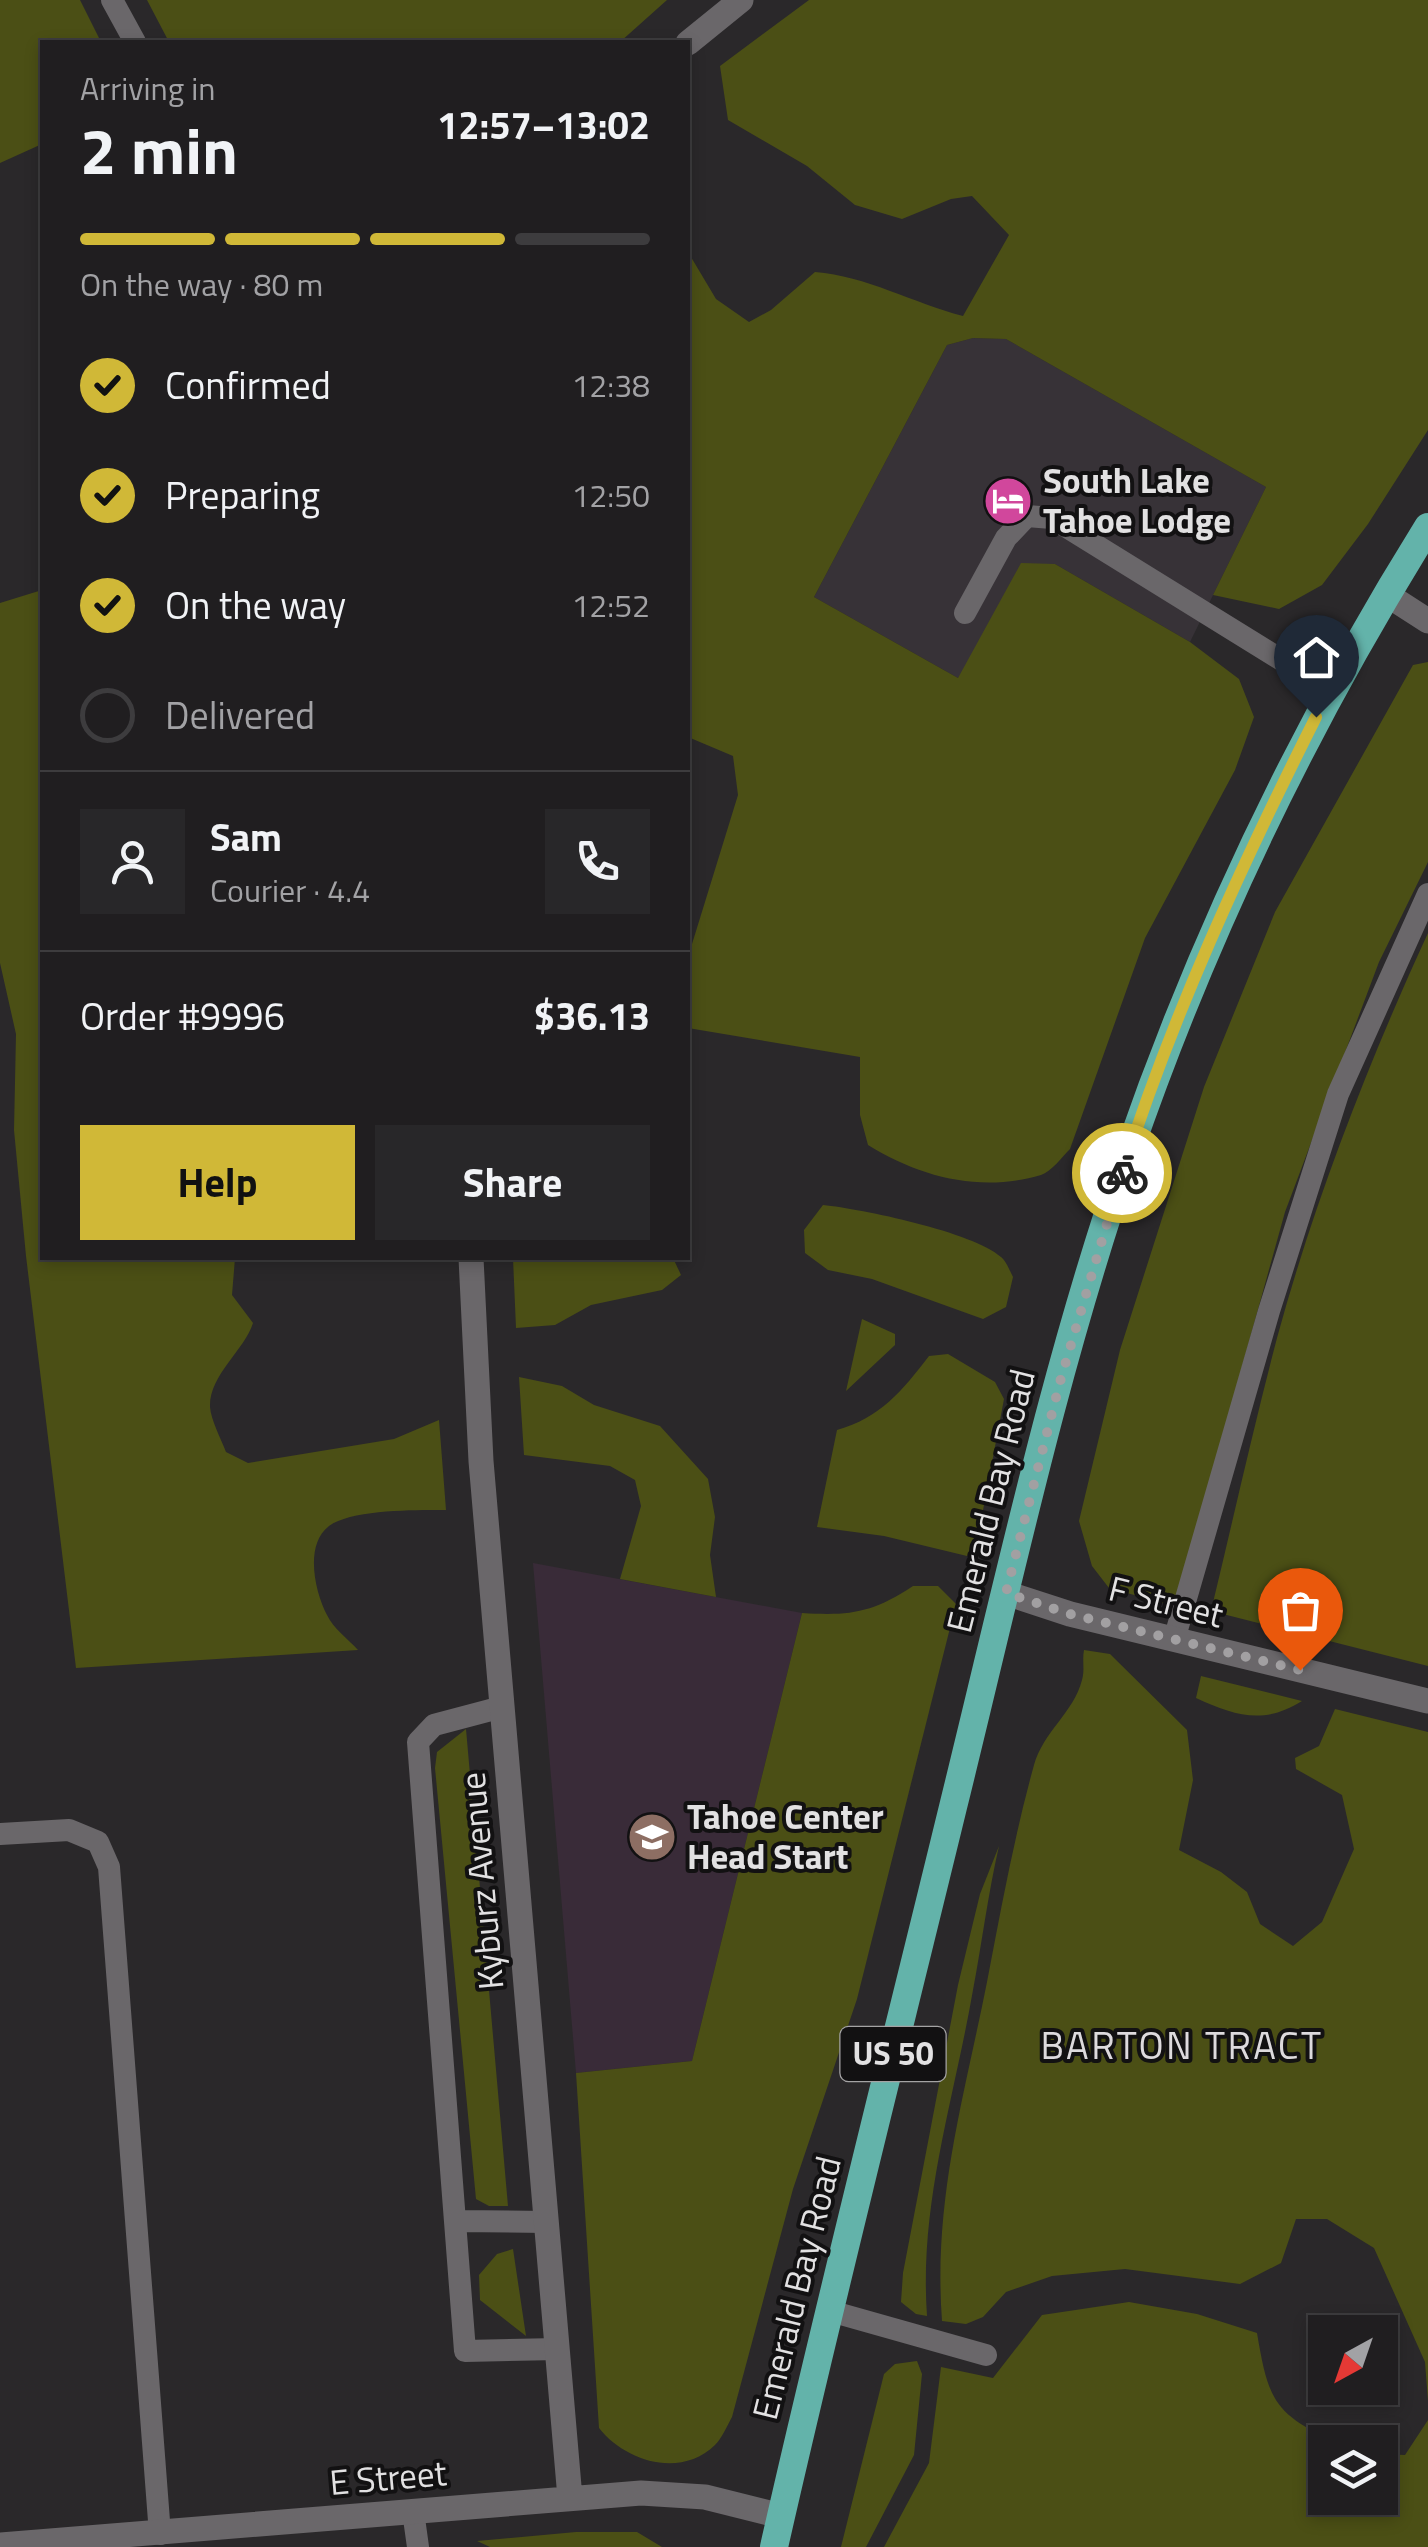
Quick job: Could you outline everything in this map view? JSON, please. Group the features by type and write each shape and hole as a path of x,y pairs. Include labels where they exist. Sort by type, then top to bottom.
{"highway":[{"name":"Emerald Bay Road","path":"774,2547 1006,1593 1084,1295 1140,1121 1213,937 1274,800 1330,690 1428,527"}],"street":[{"path":"690,41 741,0"},
{"path":"1386,594 1428,621"},
{"name":"Kyburz Avenue","path":"471,1260 481,1461 570,2498"},
{"name":"F Street","path":"1006,1593 1174,1640 1428,1701"},
{"name":"E Street","path":"0,2544 160,2534 200,2538 413,2511 641,2493 705,2497 781,2516"}],"lane":[{"path":"112,0 133,40"},
{"path":"965,613 1006,538 1027,516 1052,518 1330,690"},
{"path":"1174,1640 1269,1311 1338,1094 1428,894"},
{"path":"502,1707 434,1724 418,1742 464,2351 558,2350"},
{"path":"0,1834 70,1830 98,1842 109,1867 160,2534"},
{"path":"454,2221 547,2222"},
{"path":"830,2312 986,2355"},
{"path":"413,2511 418,2547"}],"shaded area":[{"path":"973,338 1006,339 1266,487 1190,642 1055,564 958,678 814,597 947,345"},
{"name":"Tahoe Center Head Start","path":"533,1563 802,1613 692,2061 576,2073"}],"green space":[{"path":"0,0 80,0 100,40 40,40 40,145 0,163"},
{"path":"147,0 667,0 622,40 168,40"},
{"path":"809,0 1428,0 1428,430 1368,524 1322,585 1279,609 1213,595 1266,487 1006,339 973,338 947,345 814,597 958,678 1021,563 1055,564 1190,642 1239,679 1254,717 1235,770 1145,938 1070,1149 1045,1173 1018,1180 973,1182 908,1166 868,1145 860,1115 860,1057 690,1028 690,951 738,795 733,756 690,738 690,255 716,299 749,322 771,310 815,272 871,284 963,316 1009,235 972,196 951,199 902,219 855,205 807,166 728,120 720,66"},
{"path":"40,591 40,1260 235,1260 232,1295 253,1323 215,1384 210,1407 226,1452 248,1463 394,1439 439,1420 446,1510 353,1516 329,1526 316,1545 316,1582 327,1615 358,1650 76,1668 14,1130 16,1034 0,963 0,603"},
{"path":"1428,662 1428,862 1379,962 1285,1212 1179,1594 1163,1603 1109,1588 1092,1566 1079,1521 1120,1350 1204,1087 1275,912 1413,665"},
{"path":"1428,933 1428,1666 1211,1611 1268,1372 1308,1235 1364,1082"},
{"path":"823,1205 916,1223 987,1248 1003,1259 1013,1277 1006,1307 983,1319 872,1279 828,1270 805,1253 804,1230"},
{"path":"513,1260 674,1260 681,1275 662,1290 591,1305 555,1325 516,1328"},
{"path":"862,1319 895,1334 895,1345 846,1391"},
{"path":"948,1354 995,1382 1004,1399 977,1542 967,1556 884,1536 817,1527 837,1430 878,1411 929,1356"},
{"path":"519,1377 562,1386 594,1405 660,1426 708,1479 715,1517 710,1555 716,1597 620,1579 641,1506 635,1480 610,1466 524,1455"},
{"path":"913,1586 938,1586 956,1604 857,1999 793,2189 732,2417 718,2442 701,2455 686,2461 654,2462 623,2449 599,2428 576,2073 692,2061 802,1613 860,1611"},
{"path":"1084,1650 1110,1654 1187,1730 1193,1780 1179,1850 1221,1872 1247,1892 1260,1924 1293,1946 1322,1922 1354,1849 1342,1795 1296,1769 1295,1758 1319,1746 1335,1709 1428,1732 1428,2401 1425,2362 1374,2248 1327,2219 1296,2219 1281,2263 1240,2284 1125,2269 1052,2276 1006,2292 983,2317 966,2324 942,2321 942,2233 952,2150 1008,1873 1038,1753 1078,1691"},
{"path":"1201,1676 1302,1701 1275,1713 1237,1713 1196,1698"},
{"path":"466,1729 508,2206 489,2206 476,2199 435,1768 437,1752"},
{"path":"999,1846 933,2192 926,2274 927,2316 916,2314 901,2302 903,2273 958,1985 980,1894"},
{"path":"513,2249 526,2336 480,2300 479,2275 497,2254"},
{"path":"1129,2302 1197,2314 1257,2333 1270,2389 1286,2412 1308,2428 1308,2515 1398,2515 1398,2455 1405,2455 1428,2420 1428,2547 884,2547 929,2463 941,2367 993,2378 1042,2315"},
{"path":"917,2361 922,2374 914,2455 866,2547 841,2547 884,2374 895,2364"},
{"path":"576,2532 637,2532 662,2547 490,2547 477,2541"}],"way so far":[{"path":"1122,1173 1060,1382 1006,1593 1070,1614 1300,1670"}],"place":[{"name":"South Lake Tahoe Lodge","path":"1008,501"},
{"name":"Tahoe Center Head Start","path":"652,1837"}],"district":[{"name":"BARTON TRACT","path":"1182,2046"}],"route":[{"path":"1122,1173 1166,1048 1213,937 1316,717"}]}
